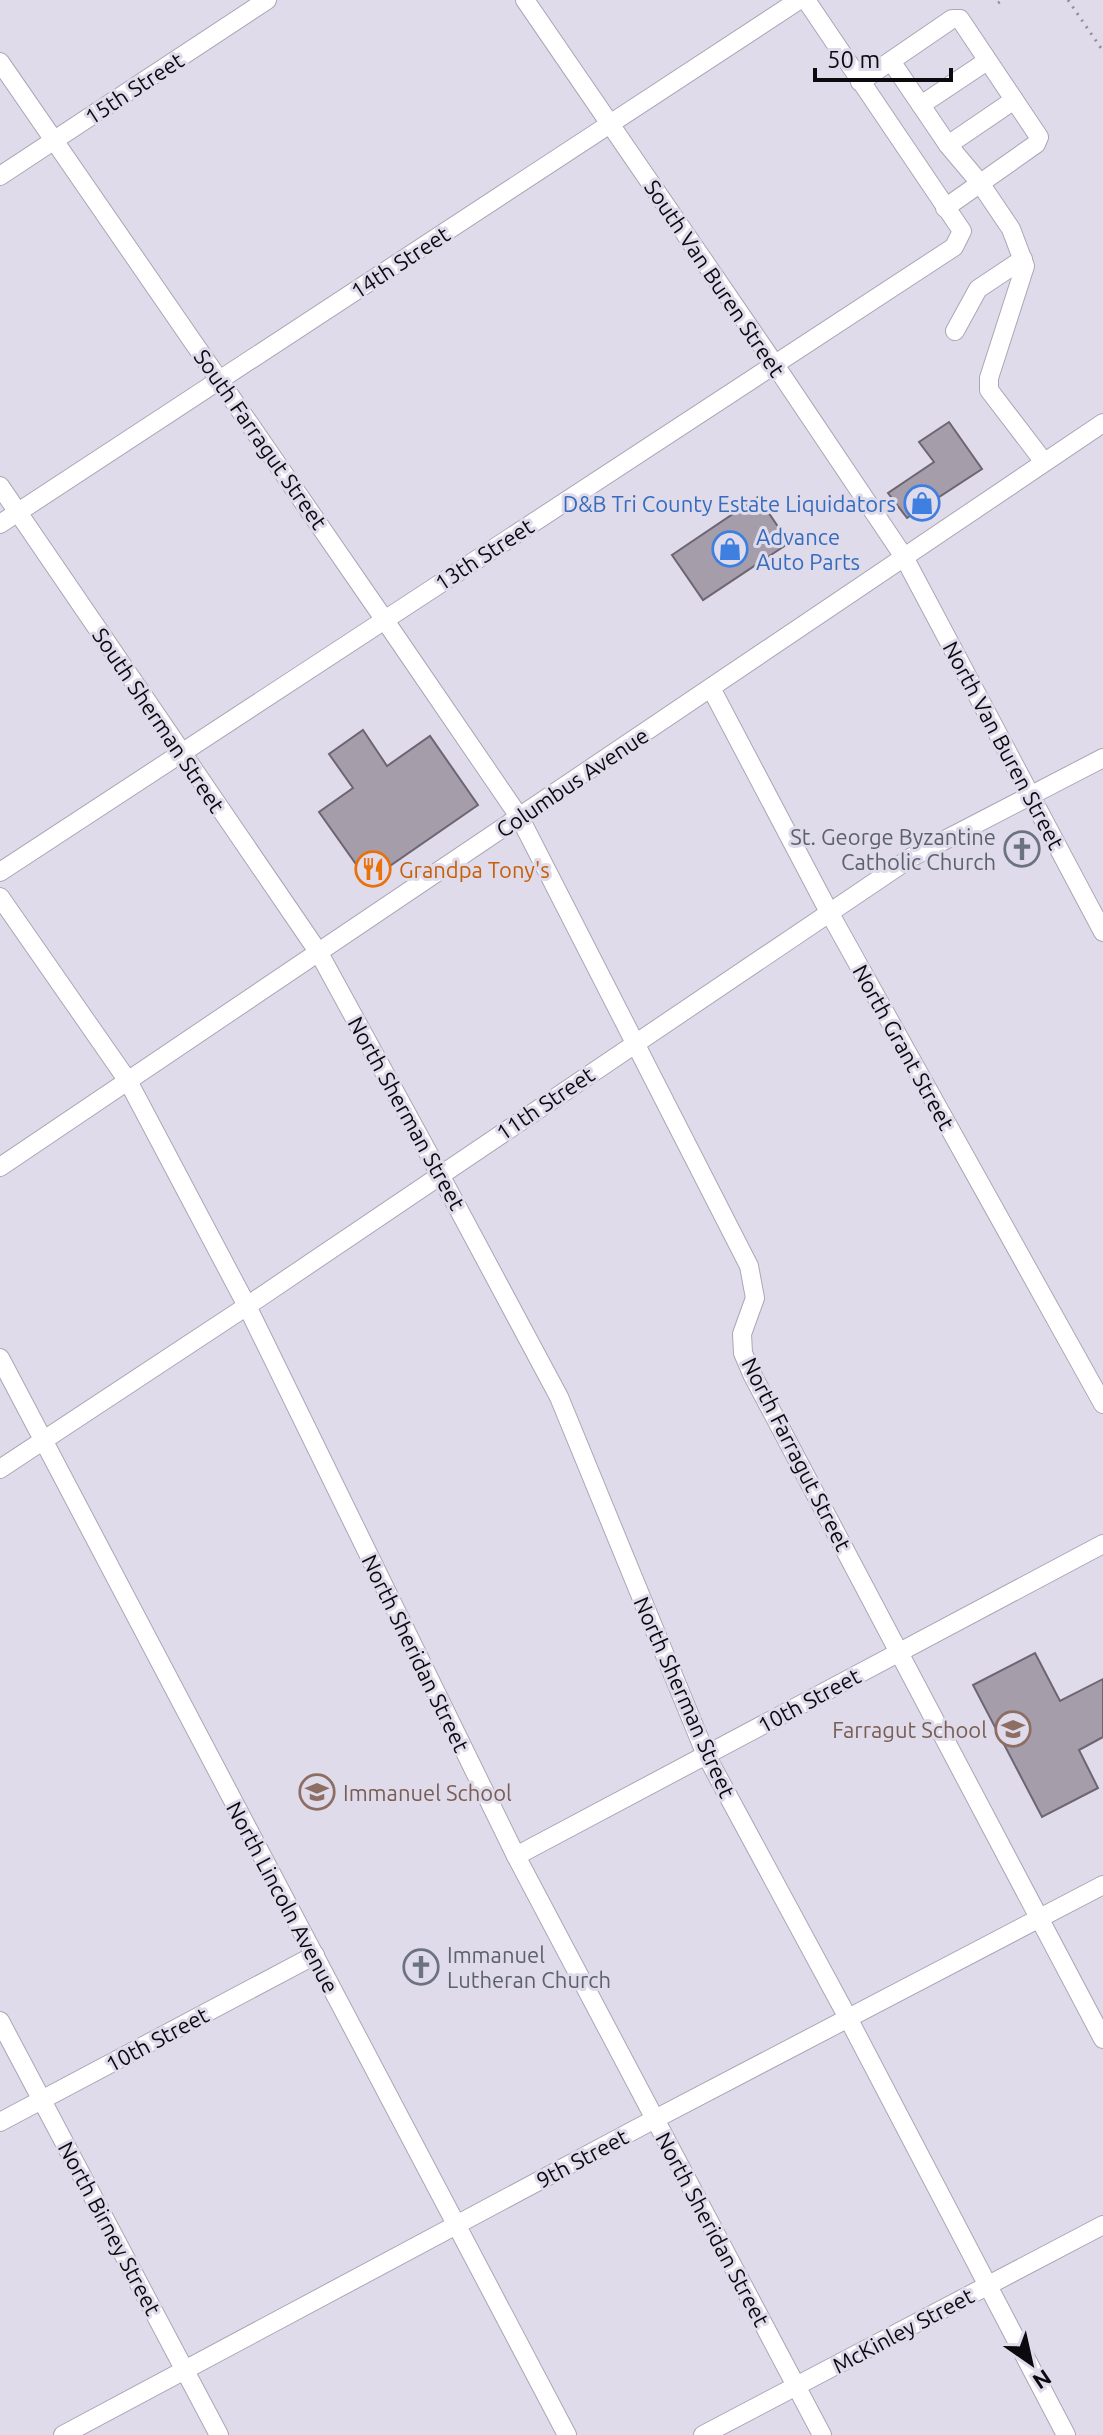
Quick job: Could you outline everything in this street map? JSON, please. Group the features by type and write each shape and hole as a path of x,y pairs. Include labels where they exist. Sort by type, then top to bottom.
{"street":[{"name":"15th Street","path":"0,176 267,0"},
{"name":"South Van Buren Street","path":"525,0 904,557"},
{"name":"14th Street","path":"0,524 799,0"},
{"path":"806,0 860,82 945,208 1036,144 1039,137 960,19 952,19 860,82"},
{"path":"891,61 948,145 980,183 1011,229 1023,259 1025,266 989,378 989,390 1044,462"},
{"path":"921,105 987,61"},
{"name":"South Farragut Street","path":"0,62 520,818"},
{"path":"948,145 1014,100"},
{"name":"13th Street","path":"0,872 954,247 962,231 945,208"},
{"path":"955,331 978,289 1023,259"},
{"name":"Columbus Avenue","path":"0,1167 1044,462 1101,430"},
{"name":"South Sherman Street","path":"0,486 319,953"},
{"name":"North Van Buren Street","path":"904,557 1103,932"},
{"name":"North Grant Street","path":"711,688 829,912 1103,1404"},
{"name":"11th Street","path":"0,1469 912,857 1103,758"},
{"name":"North Farragut Street","path":"520,818 749,1266 755,1298 742,1334 743,1353 1103,2039"},
{"name":"North Sheridan Street","path":"0,897 128,1081 247,1306 516,1856 822,2435"},
{"name":"North Sherman Street","path":"319,953 559,1397 706,1755 848,2018 1066,2435"},
{"name":"North Lincoln Avenue","path":"0,1358 567,2435"},
{"name":"10th Street","path":"516,1856 1103,1544"},
{"name":"9th Street","path":"63,2435 1103,1885"},
{"name":"10th Street","path":"0,2122 315,1955"},
{"name":"North Birney Street","path":"0,2021 219,2435"},
{"name":"McKinley Street","path":"703,2435 1103,2225"}],"path":[{"path":"998,3 1003,0"},
{"path":"1068,0 1103,51"}],"building":[{"path":"949,422 982,469 907,518 888,493 934,462 919,442"},
{"name":"Advance Auto Parts","path":"758,497 789,543 703,600 672,555"},
{"path":"363,730 387,766 430,736 478,805 368,881 319,812 353,788 329,754"},
{"path":"1035,1653 1060,1701 1103,1679 1103,1737 1079,1750 1098,1788 1042,1817 973,1685"}],"place":[{"name":"D&B Tri County Estate Liquidators","path":"922,503"},
{"name":"Advance Auto Parts","path":"730,549"},
{"name":"St. George Byzantine Catholic Church","path":"1022,849"},
{"name":"Grandpa Tony's","path":"373,869"},
{"name":"Farragut School","path":"1013,1729"},
{"name":"Immanuel School","path":"317,1792"},
{"name":"Immanuel Lutheran Church","path":"421,1967"}]}
